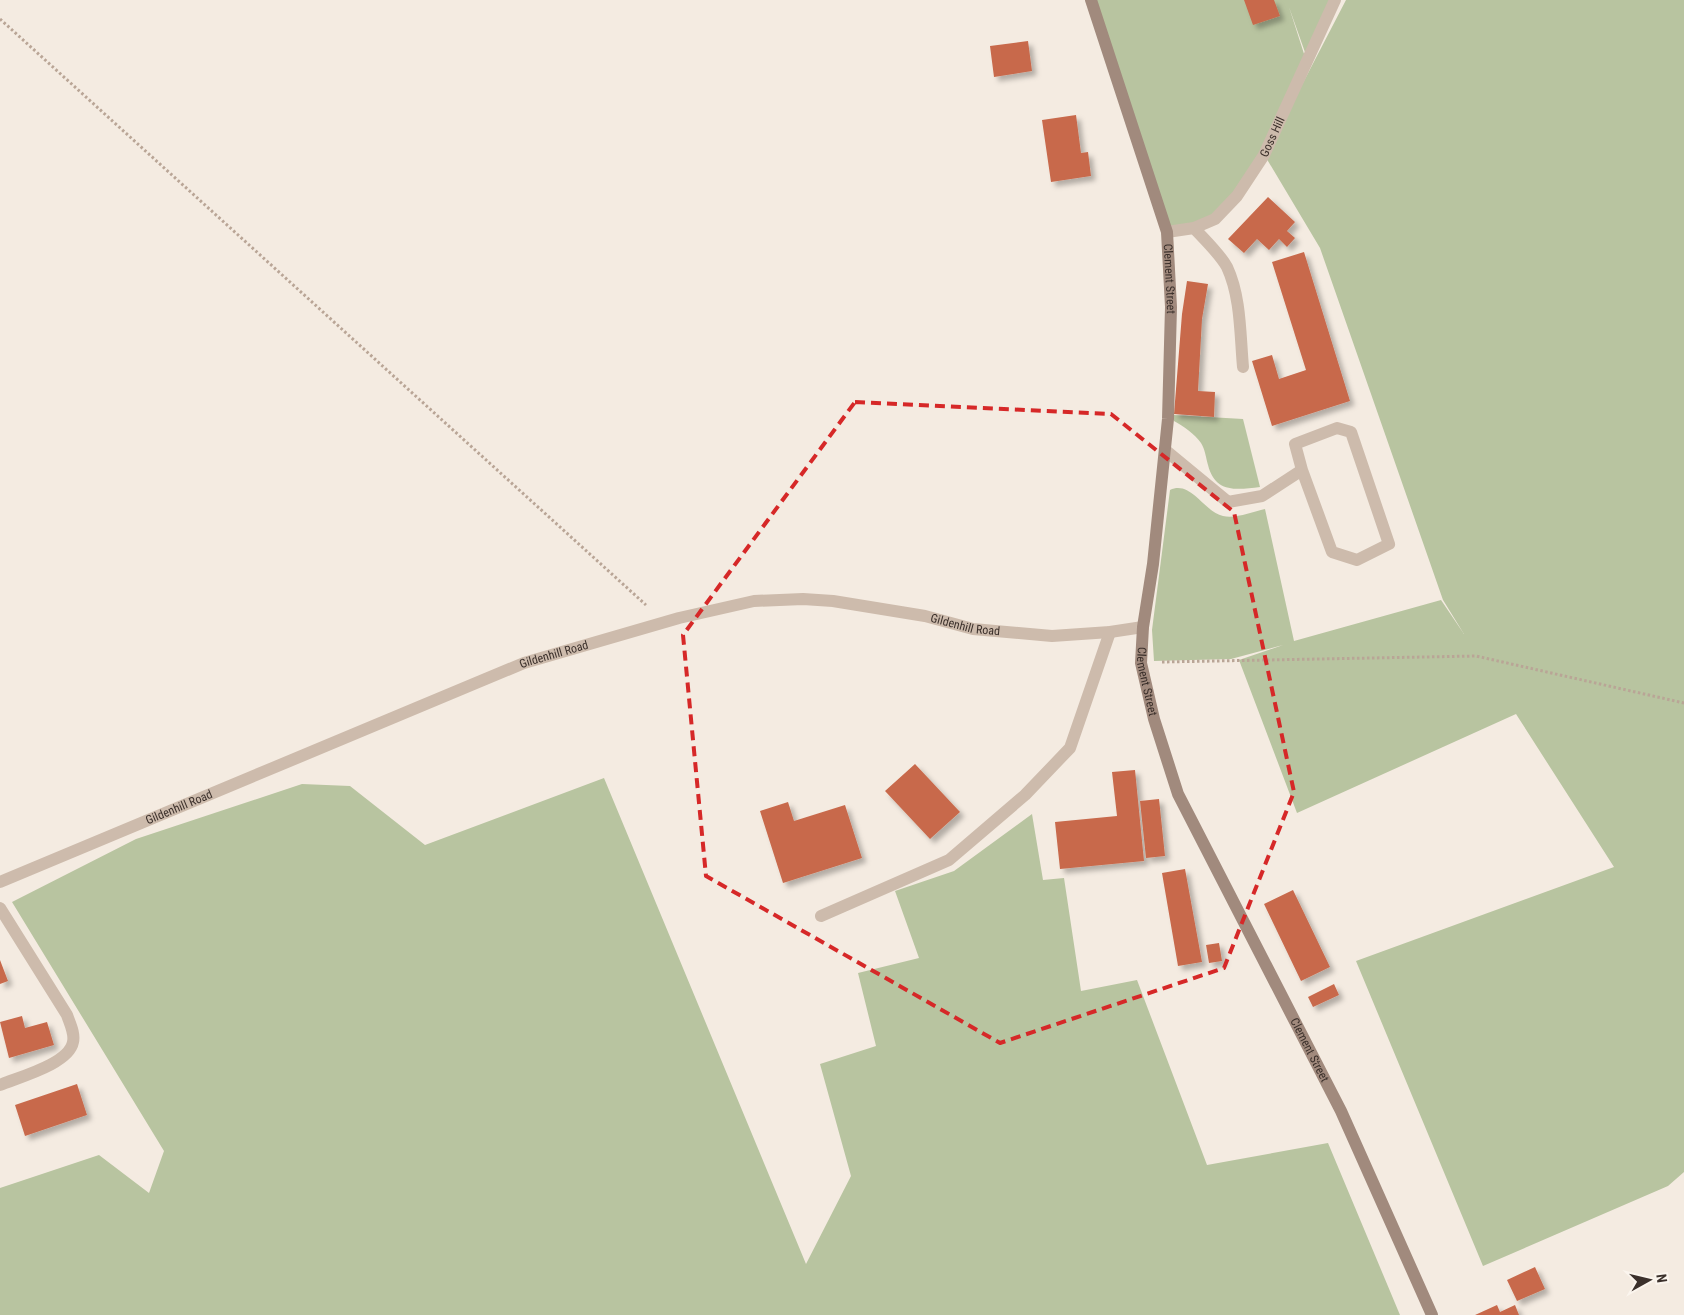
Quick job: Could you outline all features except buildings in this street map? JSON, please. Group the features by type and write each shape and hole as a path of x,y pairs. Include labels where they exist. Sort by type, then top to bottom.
{"street":[{"name":"Clement Street","path":"1091,0 1167,232 1171,307 1168,419 1153,564 1142,627 1141,662 1154,719 1178,794 1341,1111 1432,1315"},
{"name":"Goss Hill","path":"1167,232 1194,228 1215,219 1237,196 1264,155 1335,0"},
{"path":"1194,228 1226,265 1232,282 1243,367"},
{"path":"1337,428 1351,432 1389,544 1358,560 1332,552 1302,470 1295,444 1337,428"},
{"path":"1165,450 1228,502 1262,496 1302,470"},
{"name":"Gildenhill Road","path":"0,882 524,663 679,618 754,601 803,599 834,601 925,616 973,629 1052,636 1110,632 1142,627"},
{"path":"821,916 949,860 1025,795 1070,748 1110,632"},
{"path":"0,908 67,1015 73,1032 73,1042 68,1052 58,1061 0,1085"}],"path":[{"path":"0,19 651,610 679,618"},
{"path":"1141,662 1474,655 1684,703"}],"highlighted area":[{"path":"855,402 1111,414 1234,512 1294,792 1224,968 1000,1043 706,876 683,635"}],"green space":[{"path":"1093,0 1333,0 1307,58 1289,7 1306,60 1263,153 1215,217 1168,231"},
{"path":"1346,0 1684,0 1684,1172 1668,1186 1483,1266 1356,961 1614,867 1516,714 1297,813 1239,660 1283,645 1231,659 1154,661 1152,630 1170,490 1178,488 1191,493 1210,509 1223,516 1238,516 1265,509 1294,641 1441,600 1464,634 1443,600 1320,248 1265,156"},
{"path":"1174,415 1243,419 1260,487 1235,489 1228,488 1216,481 1211,474 1201,443 1192,433 1174,421"},
{"path":"604,778 806,1264 851,1176 820,1064 876,1046 858,973 919,958 895,891 954,871 1032,814 1043,880 1064,878 1081,991 1137,980 1207,1165 1328,1143 1400,1315 0,1315 0,1188 99,1155 149,1193 164,1151 12,902 136,839 302,784 350,786 425,845"}]}
